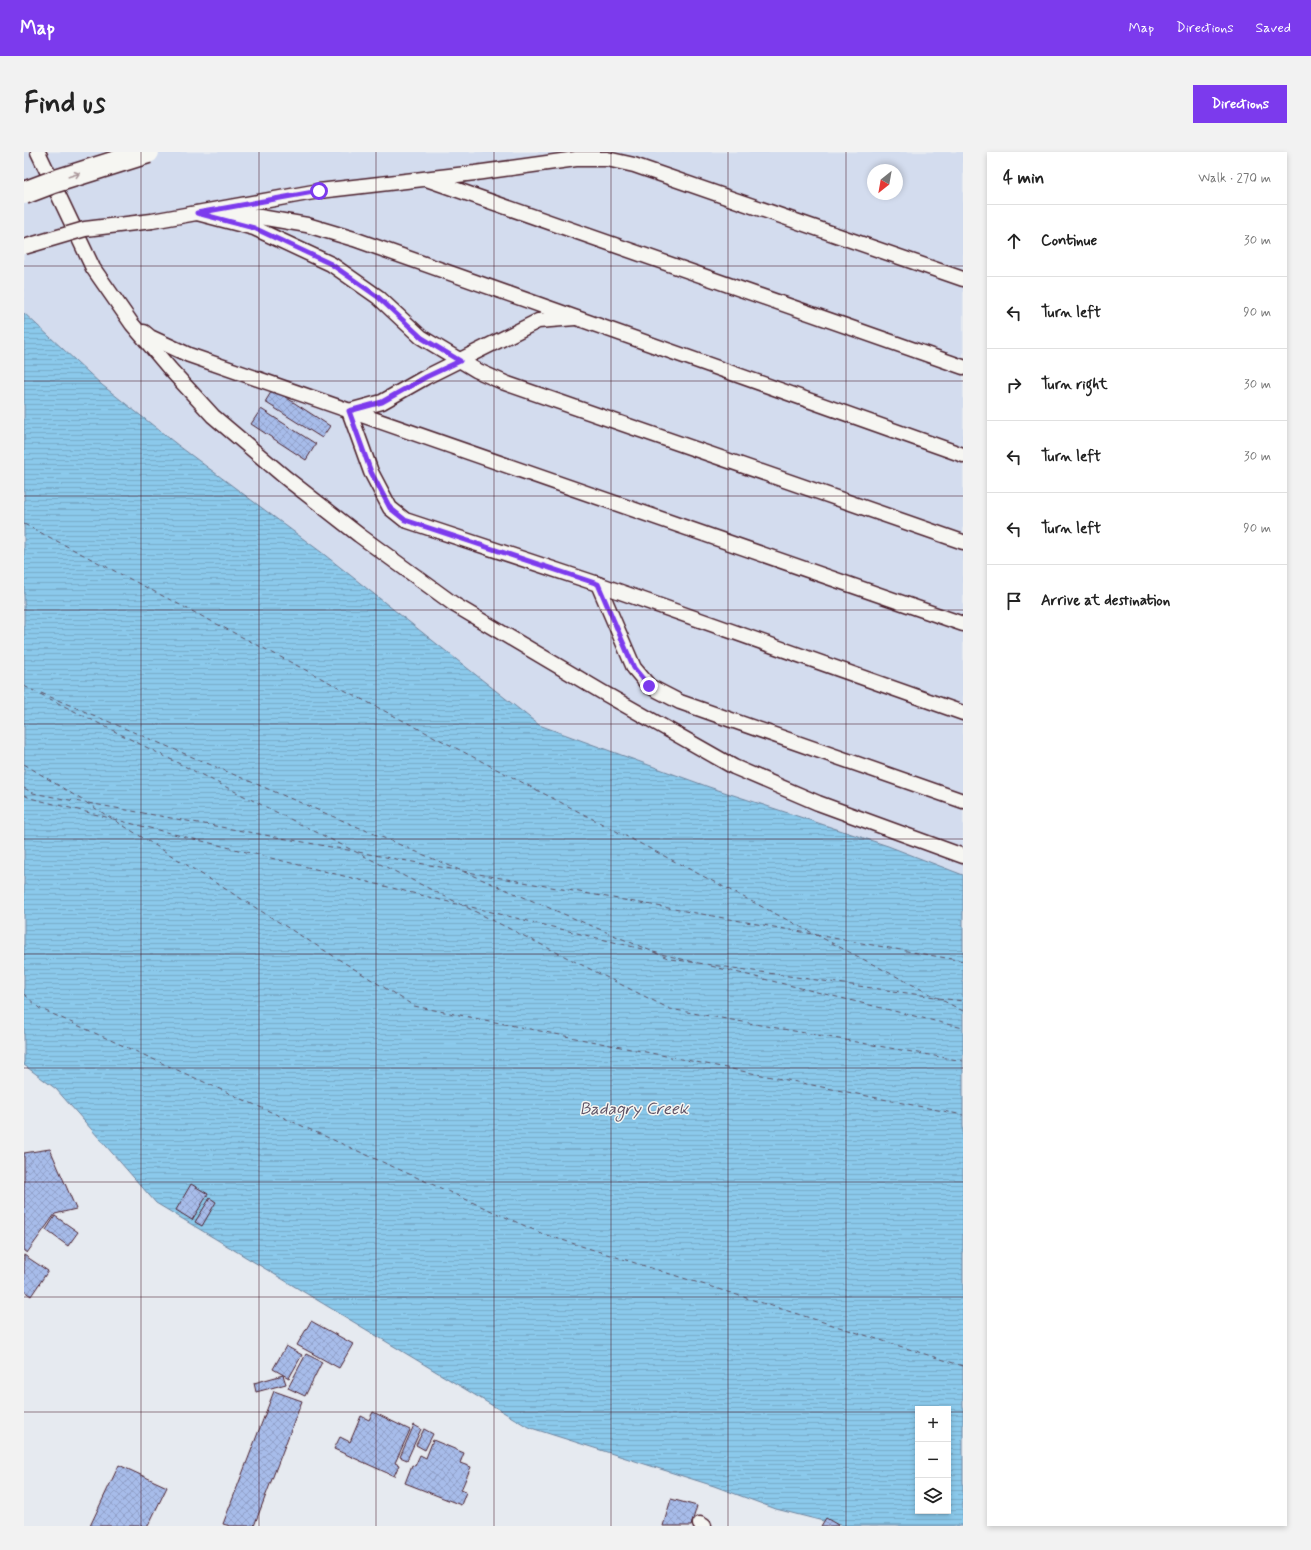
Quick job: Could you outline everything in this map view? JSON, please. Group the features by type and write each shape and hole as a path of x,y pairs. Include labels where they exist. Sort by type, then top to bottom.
{"highway":[{"path":"24,193 53,182 148,152"}],"lane":[{"path":"38,152 93,268 132,324 170,369 213,416 286,478 359,536 455,605 602,692 734,767 818,803 963,856"},
{"path":"24,247 85,229 152,221 319,191 576,159 607,159 634,165 963,279"},
{"path":"425,179 963,367"},
{"path":"197,213 260,217 307,225 354,239 963,455"},
{"path":"197,213 254,228 331,264 378,297 422,338 476,370 505,383 963,542"},
{"path":"349,411 382,402 426,377 538,321 575,318"},
{"path":"132,324 150,337 189,355 963,624"},
{"path":"349,411 371,472 390,508 405,520 598,584 963,713"},
{"path":"598,584 634,668 649,686 680,702 963,801"}],"shaded area":[{"path":"24,152 963,152 963,875 888,846 709,787 539,725 321,552 179,446 102,385 24,313"}],"water":[{"name":"Badagry Creek","path":"24,313 102,385 179,446 321,552 539,725 709,787 888,846 963,875 963,1526 843,1526 776,1509 714,1486 528,1427 156,1203 56,1089 24,1065"}],"building":[{"path":"273,389 330,426 322,438 265,402"},
{"path":"261,409 316,444 306,460 251,424"},
{"path":"50,1149 76,1209 55,1214 27,1253 24,1251 24,1153"},
{"path":"191,1184 208,1194 192,1220 176,1210"},
{"path":"210,1198 216,1202 202,1226 195,1222"},
{"path":"55,1216 78,1232 68,1246 46,1230"},
{"path":"24,1255 48,1271 31,1296 24,1291"},
{"path":"311,1321 353,1344 339,1368 297,1345"},
{"path":"286,1346 302,1355 289,1378 273,1369"},
{"path":"306,1354 322,1362 305,1396 288,1388"},
{"path":"283,1375 286,1384 256,1392 254,1383"},
{"path":"274,1391 302,1401 254,1526 230,1526 223,1524"},
{"path":"373,1412 410,1430 395,1463 399,1465 394,1476 334,1449 340,1437 350,1442 361,1416 369,1420"},
{"path":"414,1425 421,1429 407,1460 400,1457"},
{"path":"424,1429 433,1434 425,1450 416,1445"},
{"path":"433,1440 464,1453 460,1463 471,1467 461,1490 466,1492 461,1505 405,1483 412,1465 415,1466 420,1455 426,1458"},
{"path":"119,1465 167,1487 148,1526 90,1526"},
{"path":"671,1499 697,1506 691,1526 663,1526"},
{"path":"826,1518 838,1525 821,1526"}],"ferry route":[{"path":"24,524 963,1011"},
{"path":"24,686 670,1009 963,1061"},
{"path":"41,693 670,959 935,997"},
{"path":"24,764 414,1006 963,1115"},
{"path":"24,788 33,793 85,803"},
{"path":"24,795 30,798 110,818"},
{"path":"88,803 353,851"},
{"path":"113,819 457,904"},
{"path":"358,852 457,870"},
{"path":"462,871 813,934"},
{"path":"463,905 646,950"},
{"path":"816,935 963,961"},
{"path":"653,952 698,963"},
{"path":"711,966 963,1028"},
{"path":"24,994 39,1008 543,1234 963,1366"},
{"path":"938,998 963,1001"}],"route":[{"path":"319,191 197,213 254,228 331,264 378,297 422,338 460,361 426,377 382,402 349,411 371,472 390,508 405,520 598,584 634,668 649,686"}]}
